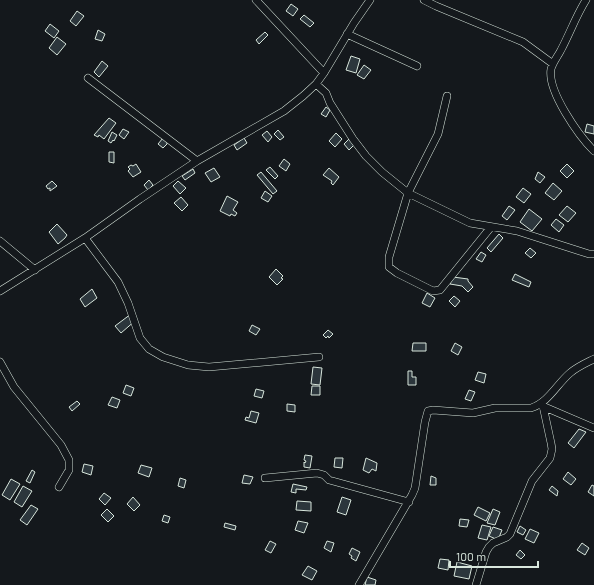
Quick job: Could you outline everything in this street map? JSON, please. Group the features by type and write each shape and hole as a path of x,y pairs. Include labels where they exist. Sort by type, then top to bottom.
{"street":[{"path":"256,0 324,73"},
{"path":"0,291 84,238 197,161 284,111 316,84 370,0"},
{"path":"424,0 523,42 553,64"},
{"path":"586,0 553,64 551,76 561,104 578,131 594,151"},
{"path":"347,34 417,66"},
{"path":"88,78 197,161"},
{"path":"316,84 326,93 330,103 353,139 366,156 382,172 408,193 460,220 517,231 589,254 594,254"},
{"path":"447,96 438,134 408,193 388,263 397,273 433,291 440,290 491,227"},
{"path":"84,238 118,282 128,303 140,338 149,349 163,357 188,365 209,367 319,357"},
{"path":"0,241 35,270"},
{"path":"359,585 415,488 428,410 473,413 495,408 531,408 542,405 568,374 574,369 594,359"},
{"path":"0,362 7,377 14,387 61,446 69,460 69,470 59,487"},
{"path":"542,405 594,428"},
{"path":"476,585 482,562 489,547 510,534 532,481 550,458 552,449 542,405"},
{"path":"265,478 317,473 324,475 329,480 408,502"}],"building":[{"path":"291,4 298,9 293,16 286,11"},
{"path":"77,11 84,16 76,26 70,21"},
{"path":"304,15 314,23 310,27 300,19"},
{"path":"50,24 59,31 54,38 45,31"},
{"path":"98,30 105,34 102,41 95,39"},
{"path":"265,32 268,35 259,44 256,40"},
{"path":"57,37 66,44 57,55 49,48"},
{"path":"351,56 360,59 356,73 346,70"},
{"path":"102,61 108,66 99,77 94,72"},
{"path":"364,65 371,70 364,79 357,75"},
{"path":"326,107 330,110 326,117 321,114"},
{"path":"109,118 116,123 104,139 99,135 98,137 94,135"},
{"path":"587,124 594,126 594,134 585,132"},
{"path":"123,129 129,132 124,139 119,135"},
{"path":"278,130 284,137 280,140 274,134"},
{"path":"267,131 272,137 268,142 262,135"},
{"path":"112,132 117,135 111,143 108,141"},
{"path":"336,133 342,139 335,147 329,141"},
{"path":"163,138 167,144 163,148 158,144"},
{"path":"244,138 247,143 237,150 234,145"},
{"path":"349,139 354,145 349,150 344,144"},
{"path":"109,152 114,152 114,163 109,162"},
{"path":"284,159 290,164 286,171 279,166"},
{"path":"136,164 141,172 133,177 128,171 130,169 128,167"},
{"path":"567,164 574,171 567,178 560,171"},
{"path":"270,167 278,176 275,179 266,170"},
{"path":"214,168 220,177 211,182 205,173"},
{"path":"329,168 339,177 333,185 331,183 332,181 323,175"},
{"path":"193,169 195,173 185,180 182,176"},
{"path":"261,172 277,191 273,194 257,175"},
{"path":"538,172 545,177 540,183 535,179"},
{"path":"149,180 153,185 148,190 144,185"},
{"path":"52,181 57,186 50,191 50,188 48,189 46,186"},
{"path":"178,181 186,188 180,194 173,186"},
{"path":"553,183 562,191 554,200 545,193"},
{"path":"523,188 531,194 524,203 516,197"},
{"path":"265,191 272,196 268,202 261,198"},
{"path":"227,196 238,202 233,210 237,213 235,216 231,214 230,216 220,211"},
{"path":"181,197 188,205 182,211 174,203"},
{"path":"509,206 515,210 507,220 502,216"},
{"path":"567,206 576,213 568,222 559,215"},
{"path":"529,209 542,219 532,231 520,222"},
{"path":"556,219 564,225 559,232 551,225"},
{"path":"57,224 67,235 58,244 49,232"},
{"path":"499,234 503,238 491,252 487,248"},
{"path":"530,248 536,253 531,258 525,253"},
{"path":"481,252 486,255 482,262 476,259"},
{"path":"276,269 283,276 281,278 283,279 277,285 269,277"},
{"path":"515,274 531,282 529,287 512,280"},
{"path":"453,277 468,279 473,287 468,292 462,286 450,284"},
{"path":"92,289 97,298 85,307 80,299"},
{"path":"427,293 435,298 430,307 422,303"},
{"path":"454,296 460,301 455,307 449,301"},
{"path":"131,314 136,320 121,333 115,326"},
{"path":"252,325 260,329 256,335 249,331"},
{"path":"328,330 333,334 329,338 328,336 326,338 323,335"},
{"path":"413,343 426,343 426,351 412,351"},
{"path":"455,343 462,347 458,355 451,351"},
{"path":"313,367 322,368 320,385 311,384"},
{"path":"408,371 412,371 412,377 416,377 416,385 408,385"},
{"path":"478,372 486,374 484,383 475,380"},
{"path":"126,385 134,388 131,396 123,393"},
{"path":"312,386 320,386 320,395 311,395"},
{"path":"256,389 264,391 262,398 254,396"},
{"path":"469,390 475,392 471,401 465,399"},
{"path":"112,397 120,400 117,408 108,405"},
{"path":"77,401 80,404 72,411 69,407"},
{"path":"287,404 295,405 295,412 287,411"},
{"path":"251,411 259,413 256,423 245,420 246,417 249,418"},
{"path":"579,429 586,432 574,448 568,443"},
{"path":"305,455 312,456 310,468 304,467 304,462 305,463 306,461 304,460"},
{"path":"335,458 343,458 342,468 334,467"},
{"path":"366,458 377,463 376,471 372,469 369,473 363,470"},
{"path":"84,464 93,466 91,475 82,472"},
{"path":"141,465 152,468 149,477 138,473"},
{"path":"32,470 35,472 30,483 26,481"},
{"path":"568,472 576,479 571,485 563,479"},
{"path":"244,475 253,477 250,484 242,483"},
{"path":"431,476 436,478 436,485 430,485"},
{"path":"180,478 186,480 184,488 178,486"},
{"path":"11,479 20,484 10,500 2,495"},
{"path":"293,484 307,487 306,490 296,489 296,493 291,492"},
{"path":"592,485 594,486 594,496 588,492"},
{"path":"23,486 32,491 22,507 14,502"},
{"path":"552,486 558,491 557,496 549,490"},
{"path":"104,493 111,498 105,505 99,499"},
{"path":"133,497 140,505 134,511 127,504"},
{"path":"342,497 351,500 346,515 337,512"},
{"path":"297,501 311,502 311,511 296,510"},
{"path":"31,505 38,509 27,525 20,520"},
{"path":"478,507 490,513 486,521 474,515"},
{"path":"107,509 114,516 108,522 101,515"},
{"path":"493,509 500,512 495,525 487,523"},
{"path":"164,515 170,517 168,523 162,521"},
{"path":"460,519 469,520 467,527 459,526"},
{"path":"298,521 308,523 304,533 295,530"},
{"path":"225,523 236,526 235,530 224,527"},
{"path":"482,525 491,527 487,540 478,538"},
{"path":"520,526 526,530 523,535 517,532"},
{"path":"493,527 502,530 498,540 489,536"},
{"path":"530,529 539,533 534,543 525,539"},
{"path":"270,541 276,544 271,553 265,550"},
{"path":"327,541 334,543 331,552 324,548"},
{"path":"582,543 589,548 585,555 577,550"},
{"path":"352,548 360,552 356,561 351,558 352,556 349,554"},
{"path":"520,550 525,555 521,559 516,555"},
{"path":"440,559 449,560 448,570 438,568"},
{"path":"457,562 472,566 469,579 454,576"},
{"path":"308,566 317,571 312,580 302,575"},
{"path":"367,577 376,580 375,585 365,585"}]}
